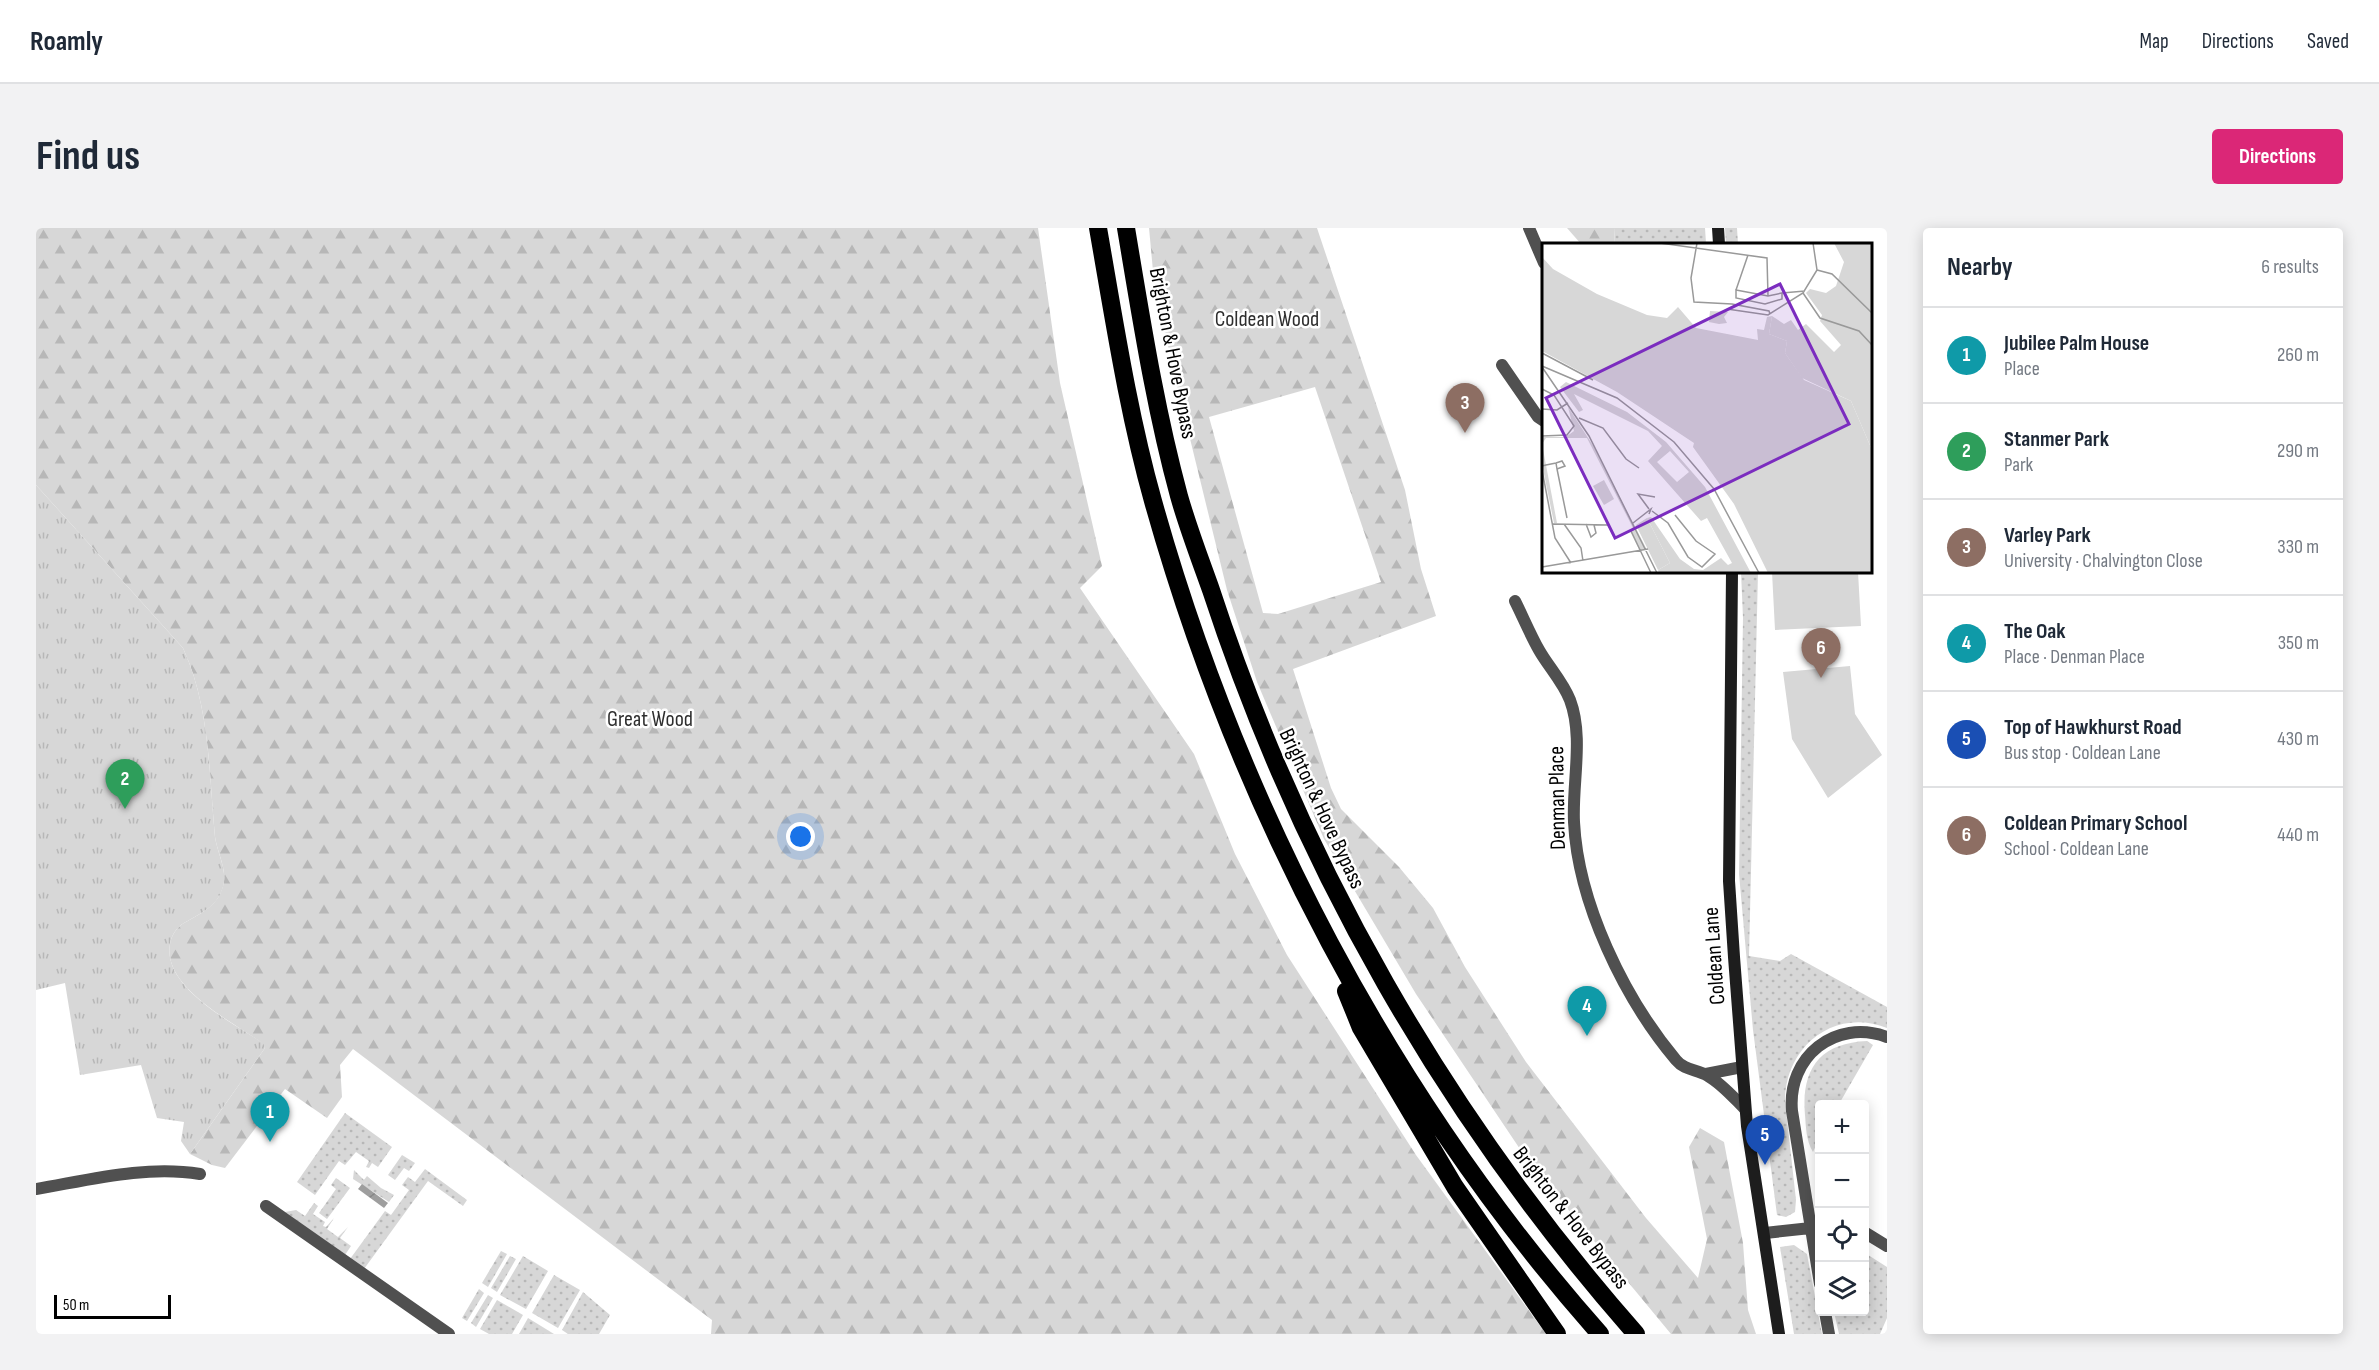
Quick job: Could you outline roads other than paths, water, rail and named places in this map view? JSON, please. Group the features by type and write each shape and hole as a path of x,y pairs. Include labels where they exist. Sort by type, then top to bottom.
{"highway":[{"path":"1098,228 1124,376 1153,501 1204,658 1231,730 1279,842 1320,926 1374,1021 1434,1118 1532,1253 1600,1334"},
{"name":"Brighton & Hove Bypass","path":"1126,228 1151,371 1179,496 1255,718 1304,830 1344,912 1398,1008 1457,1101 1555,1238 1636,1334"},
{"path":"1320,926 1361,1028 1455,1187 1557,1334"}],"street":[{"path":"1529,228 1542,258"},
{"path":"1718,228 1719,243"},
{"path":"1502,364 1542,420"},
{"name":"Coldean Lane","path":"1732,573 1730,881 1745,1108 1779,1334"},
{"name":"Denman Place","path":"1515,600 1538,648 1570,699 1575,724 1576,848 1586,894 1633,1000 1679,1064 1692,1071 1706,1074 1745,1108"},
{"path":"1818,1262 1814,1228 1791,1102 1796,1073 1810,1052 1833,1037 1861,1031 1887,1037"},
{"path":"1706,1074 1742,1067"},
{"path":"36,1189 150,1172 200,1174"},
{"path":"266,1206 449,1334"},
{"path":"1765,1233 1814,1228"},
{"path":"1869,1235 1887,1246"},
{"path":"1826,1316 1829,1334"}],"water":[{"path":"362,1184 388,1203 384,1208 358,1189"}],"place":[{"name":"Varley Park","path":"1465,433"},
{"name":"Coldean Primary School","path":"1821,678"},
{"name":"Stanmer Park","path":"125,809"},
{"name":"The Oak","path":"1587,1036"},
{"name":"Jubilee Palm House","path":"270,1142"},
{"name":"Top of Hawkhurst Road","path":"1765,1165"}],"park label":[{"name":"Coldean Wood","path":"1267,318"},
{"name":"Great Wood","path":"650,718"}]}
